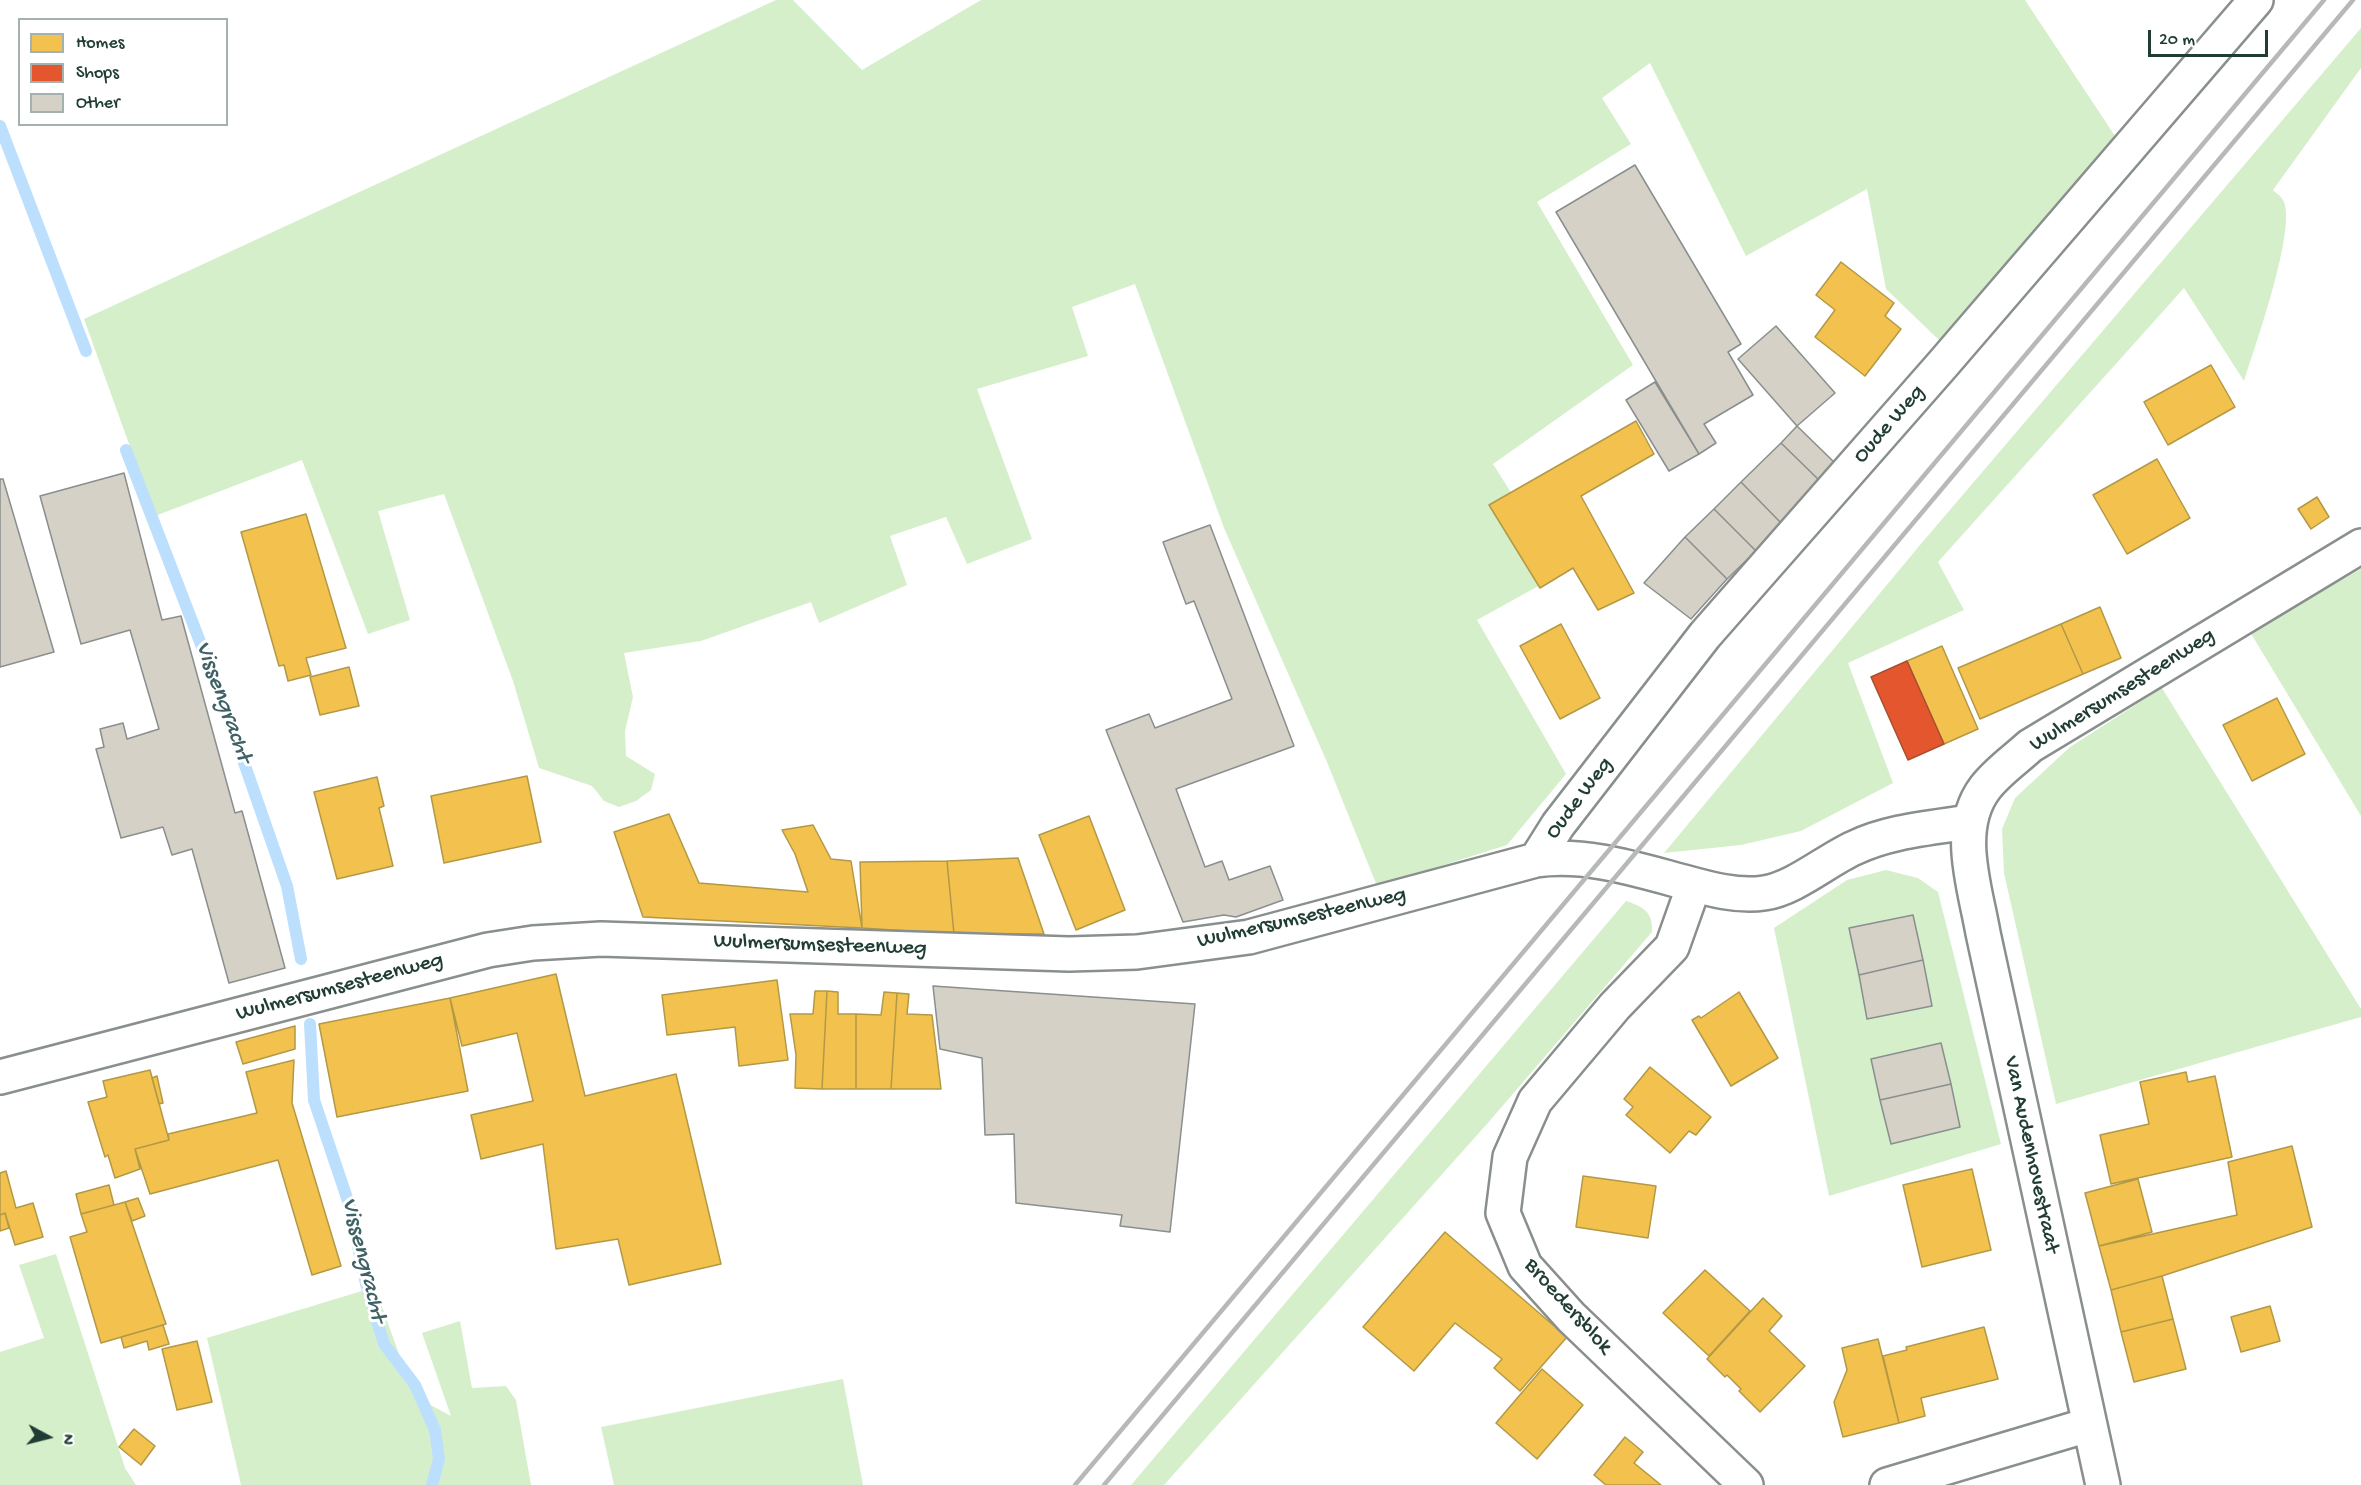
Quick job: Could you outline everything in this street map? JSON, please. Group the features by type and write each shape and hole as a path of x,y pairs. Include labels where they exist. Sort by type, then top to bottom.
{"street":[{"name":"Oude Weg","path":"1536,860 1558,825 1705,635 1943,364 2256,0"},
{"name":"Wulmersumsesteenweg","path":"0,1077 488,950 532,943 601,939 1069,954 1137,952 1249,937 1536,860 1566,856 1624,867 1732,893 1766,893 1794,881 1855,847 1898,833 1969,822 1985,788 2030,746 2361,546"},
{"name":"Van Audenhovestraat","path":"1969,822 1969,853 1983,933 2088,1425 2103,1485"},
{"name":"Broedersblok","path":"1694,885 1672,947 1616,1006 1535,1101 1510,1156 1503,1213 1525,1266 1571,1317 1746,1485"},
{"path":"1887,1485 2088,1425"}],"green space":[{"path":"776,0 793,0 862,70 981,0 2025,0 2117,139 1940,341 1886,289 1867,189 1746,256 1650,63 1602,98 1631,144 1537,202 1633,365 1493,464 1562,573 1477,620 1566,774 1507,845 1377,886 1327,762 1224,528 1135,284 1072,307 1088,356 977,389 1032,539 967,564 946,517 890,536 907,585 819,623 811,602 701,641 624,653 633,697 625,731 626,756 655,774 651,790 636,801 619,807 604,801 592,786 539,768 513,681 444,494 378,511 410,620 368,634 302,460 155,516 84,319"},
{"path":"2361,28 2361,68 2273,190 2283,200 2286,214 2285,235 2265,317 2244,381 2184,288 1938,562 1964,610 1848,663 1893,783 1801,831 1741,845 1664,853 1920,545"},
{"path":"2361,569 2361,816 2250,632"},
{"path":"2162,688 2361,1009 2361,1017 2056,1104 2004,873 2002,829 2015,798 2070,747"},
{"path":"1886,870 1918,878 1938,892 2001,1144 1829,1196 1774,928 1847,880"},
{"path":"1626,901 1646,911 1651,920 1652,932 1487,1124 1164,1485 1131,1485"},
{"path":"56,1254 125,1468 136,1485 0,1485 0,1352 44,1338 19,1265"},
{"path":"375,1287 414,1396 451,1416 422,1333 460,1321 472,1388 506,1386 516,1400 531,1485 241,1485 207,1338"},
{"path":"843,1379 863,1485 614,1485 601,1427"}],"building: Homes":[{"path":"1841,262 1894,303 1885,316 1901,329 1865,376 1815,337 1835,310 1816,295"},
{"path":"2211,365 2235,407 2168,445 2144,402"},
{"path":"1636,421 1654,454 1581,496 1634,593 1598,610 1573,568 1540,588 1489,505"},
{"path":"2157,459 2190,518 2127,554 2093,495"},
{"path":"2317,497 2329,517 2311,529 2298,509"},
{"path":"306,514 346,648 306,658 311,675 288,681 284,665 279,666 241,532"},
{"path":"2100,607 2121,658 2083,674 2061,624"},
{"path":"1561,624 1600,698 1560,719 1520,646"},
{"path":"2061,624 2083,674 1980,719 1958,668"},
{"path":"1942,646 1978,729 1944,744 1907,661"},
{"path":"349,667 359,706 320,715 310,677"},
{"path":"2277,698 2305,754 2252,781 2223,725"},
{"path":"527,776 541,842 444,863 431,796"},
{"path":"377,777 384,806 379,808 393,866 337,879 314,792"},
{"path":"669,814 699,883 808,892 795,854 782,830 813,825 831,859 851,861 862,928 643,917 614,832"},
{"path":"1089,816 1125,910 1076,930 1039,835"},
{"path":"1018,858 1044,934 954,934 947,861"},
{"path":"947,861 954,934 862,928 860,862"},
{"path":"556,974 585,1096 676,1074 721,1264 629,1285 618,1239 556,1249 543,1144 481,1159 471,1115 533,1101 517,1033 462,1046 450,998"},
{"path":"777,980 788,1060 739,1066 735,1027 667,1035 662,995"},
{"path":"815,991 827,991 822,1089 795,1088 796,1055 790,1014 813,1014"},
{"path":"827,991 838,992 838,1014 856,1014 856,1089 822,1089"},
{"path":"884,992 897,993 891,1089 856,1089 856,1014 881,1015"},
{"path":"1739,992 1778,1058 1731,1086 1692,1020 1699,1016 1701,1018"},
{"path":"897,993 909,994 907,1014 932,1015 941,1089 891,1089"},
{"path":"450,998 468,1091 337,1117 319,1024"},
{"path":"295,1026 295,1049 243,1064 236,1042"},
{"path":"294,1060 292,1103 341,1266 312,1275 278,1160 150,1194 135,1149 169,1140 168,1134 257,1113 246,1072"},
{"path":"1650,1067 1711,1117 1696,1135 1689,1131 1670,1153 1626,1115 1633,1107 1624,1099"},
{"path":"150,1070 169,1140 135,1149 140,1169 115,1178 108,1155 105,1157 88,1102 107,1097 103,1081"},
{"path":"2186,1072 2188,1082 2215,1076 2232,1157 2111,1184 2100,1135 2149,1124 2140,1082"},
{"path":"157,1076 163,1103 159,1104 152,1078"},
{"path":"2292,1146 2312,1227 2162,1276 2111,1290 2099,1246 2237,1215 2228,1162"},
{"path":"1972,1169 1991,1250 1922,1267 1903,1185"},
{"path":"6,1171 16,1208 33,1203 43,1237 15,1245 5,1213 0,1215 0,1173"},
{"path":"1583,1176 1656,1186 1648,1238 1576,1227"},
{"path":"2138,1179 2152,1232 2099,1246 2085,1193"},
{"path":"109,1185 114,1205 81,1214 76,1194"},
{"path":"138,1198 145,1216 132,1221 125,1202"},
{"path":"125,1202 166,1324 101,1343 70,1237 87,1232 81,1214"},
{"path":"5,1213 9,1228 0,1231 0,1215"},
{"path":"1445,1232 1567,1337 1520,1391 1494,1368 1502,1359 1455,1323 1414,1371 1363,1327"},
{"path":"1705,1270 1750,1311 1709,1356 1663,1313"},
{"path":"2162,1276 2173,1319 2121,1332 2111,1290"},
{"path":"1763,1298 1782,1316 1769,1331 1805,1366 1760,1412 1727,1375 1725,1377 1707,1359"},
{"path":"2270,1306 2280,1341 2241,1352 2231,1317"},
{"path":"2173,1319 2186,1369 2134,1382 2121,1332"},
{"path":"163,1325 169,1344 149,1350 147,1341 124,1348 121,1337"},
{"path":"1984,1327 1998,1379 1921,1398 1925,1416 1899,1423 1883,1356 1907,1350 1906,1347"},
{"path":"1878,1339 1899,1423 1843,1437 1834,1402 1847,1370 1842,1348"},
{"path":"197,1341 212,1402 177,1410 162,1349"},
{"path":"1542,1369 1583,1405 1537,1459 1496,1423"},
{"path":"134,1429 155,1446 141,1465 119,1447"},
{"path":"1625,1437 1643,1452 1634,1463 1661,1485 1606,1485 1594,1475"}],"building: Shops":[{"path":"1907,661 1944,744 1908,760 1871,677"}],"building: Other":[{"path":"1635,165 1741,344 1728,352 1753,395 1704,424 1716,443 1699,454 1556,212"},
{"path":"1776,326 1835,393 1797,426 1738,359"},
{"path":"1655,382 1699,454 1669,471 1626,400"},
{"path":"1797,426 1836,464 1820,481 1781,443"},
{"path":"1781,443 1820,481 1782,524 1741,482"},
{"path":"124,473 162,620 181,616 235,813 242,811 285,968 229,983 192,849 172,855 163,827 121,838 96,749 104,747 100,729 123,723 127,739 159,729 130,630 81,644 40,496"},
{"path":"0,479 3,479 54,652 0,667"},
{"path":"1741,482 1782,524 1756,551 1714,509"},
{"path":"1714,509 1756,551 1727,579 1685,537"},
{"path":"1210,525 1294,746 1176,789 1205,867 1222,861 1229,880 1270,866 1283,900 1236,917 1224,915 1183,922 1106,730 1149,714 1155,728 1232,699 1194,601 1186,604 1163,542"},
{"path":"1685,537 1727,579 1691,619 1644,583"},
{"path":"1913,915 1923,960 1859,975 1849,928"},
{"path":"1923,960 1932,1006 1867,1019 1859,975"},
{"path":"933,986 1195,1004 1170,1232 1120,1226 1122,1215 1016,1203 1014,1134 985,1135 982,1058 940,1049"},
{"path":"1941,1043 1951,1084 1880,1100 1871,1059"},
{"path":"1951,1084 1960,1127 1891,1144 1880,1100"}],"waterway":[{"name":"Vissengracht","path":"0,126 86,351"},
{"name":"Vissengracht","path":"126,450 219,691 287,886 301,959"},
{"name":"Vissengracht","path":"310,1024 314,1100 349,1204 366,1284 384,1344 415,1385 435,1430 439,1459 432,1485"}],"railway":[{"path":"1075,1485 2324,0"},
{"path":"1104,1485 2353,0"}]}
